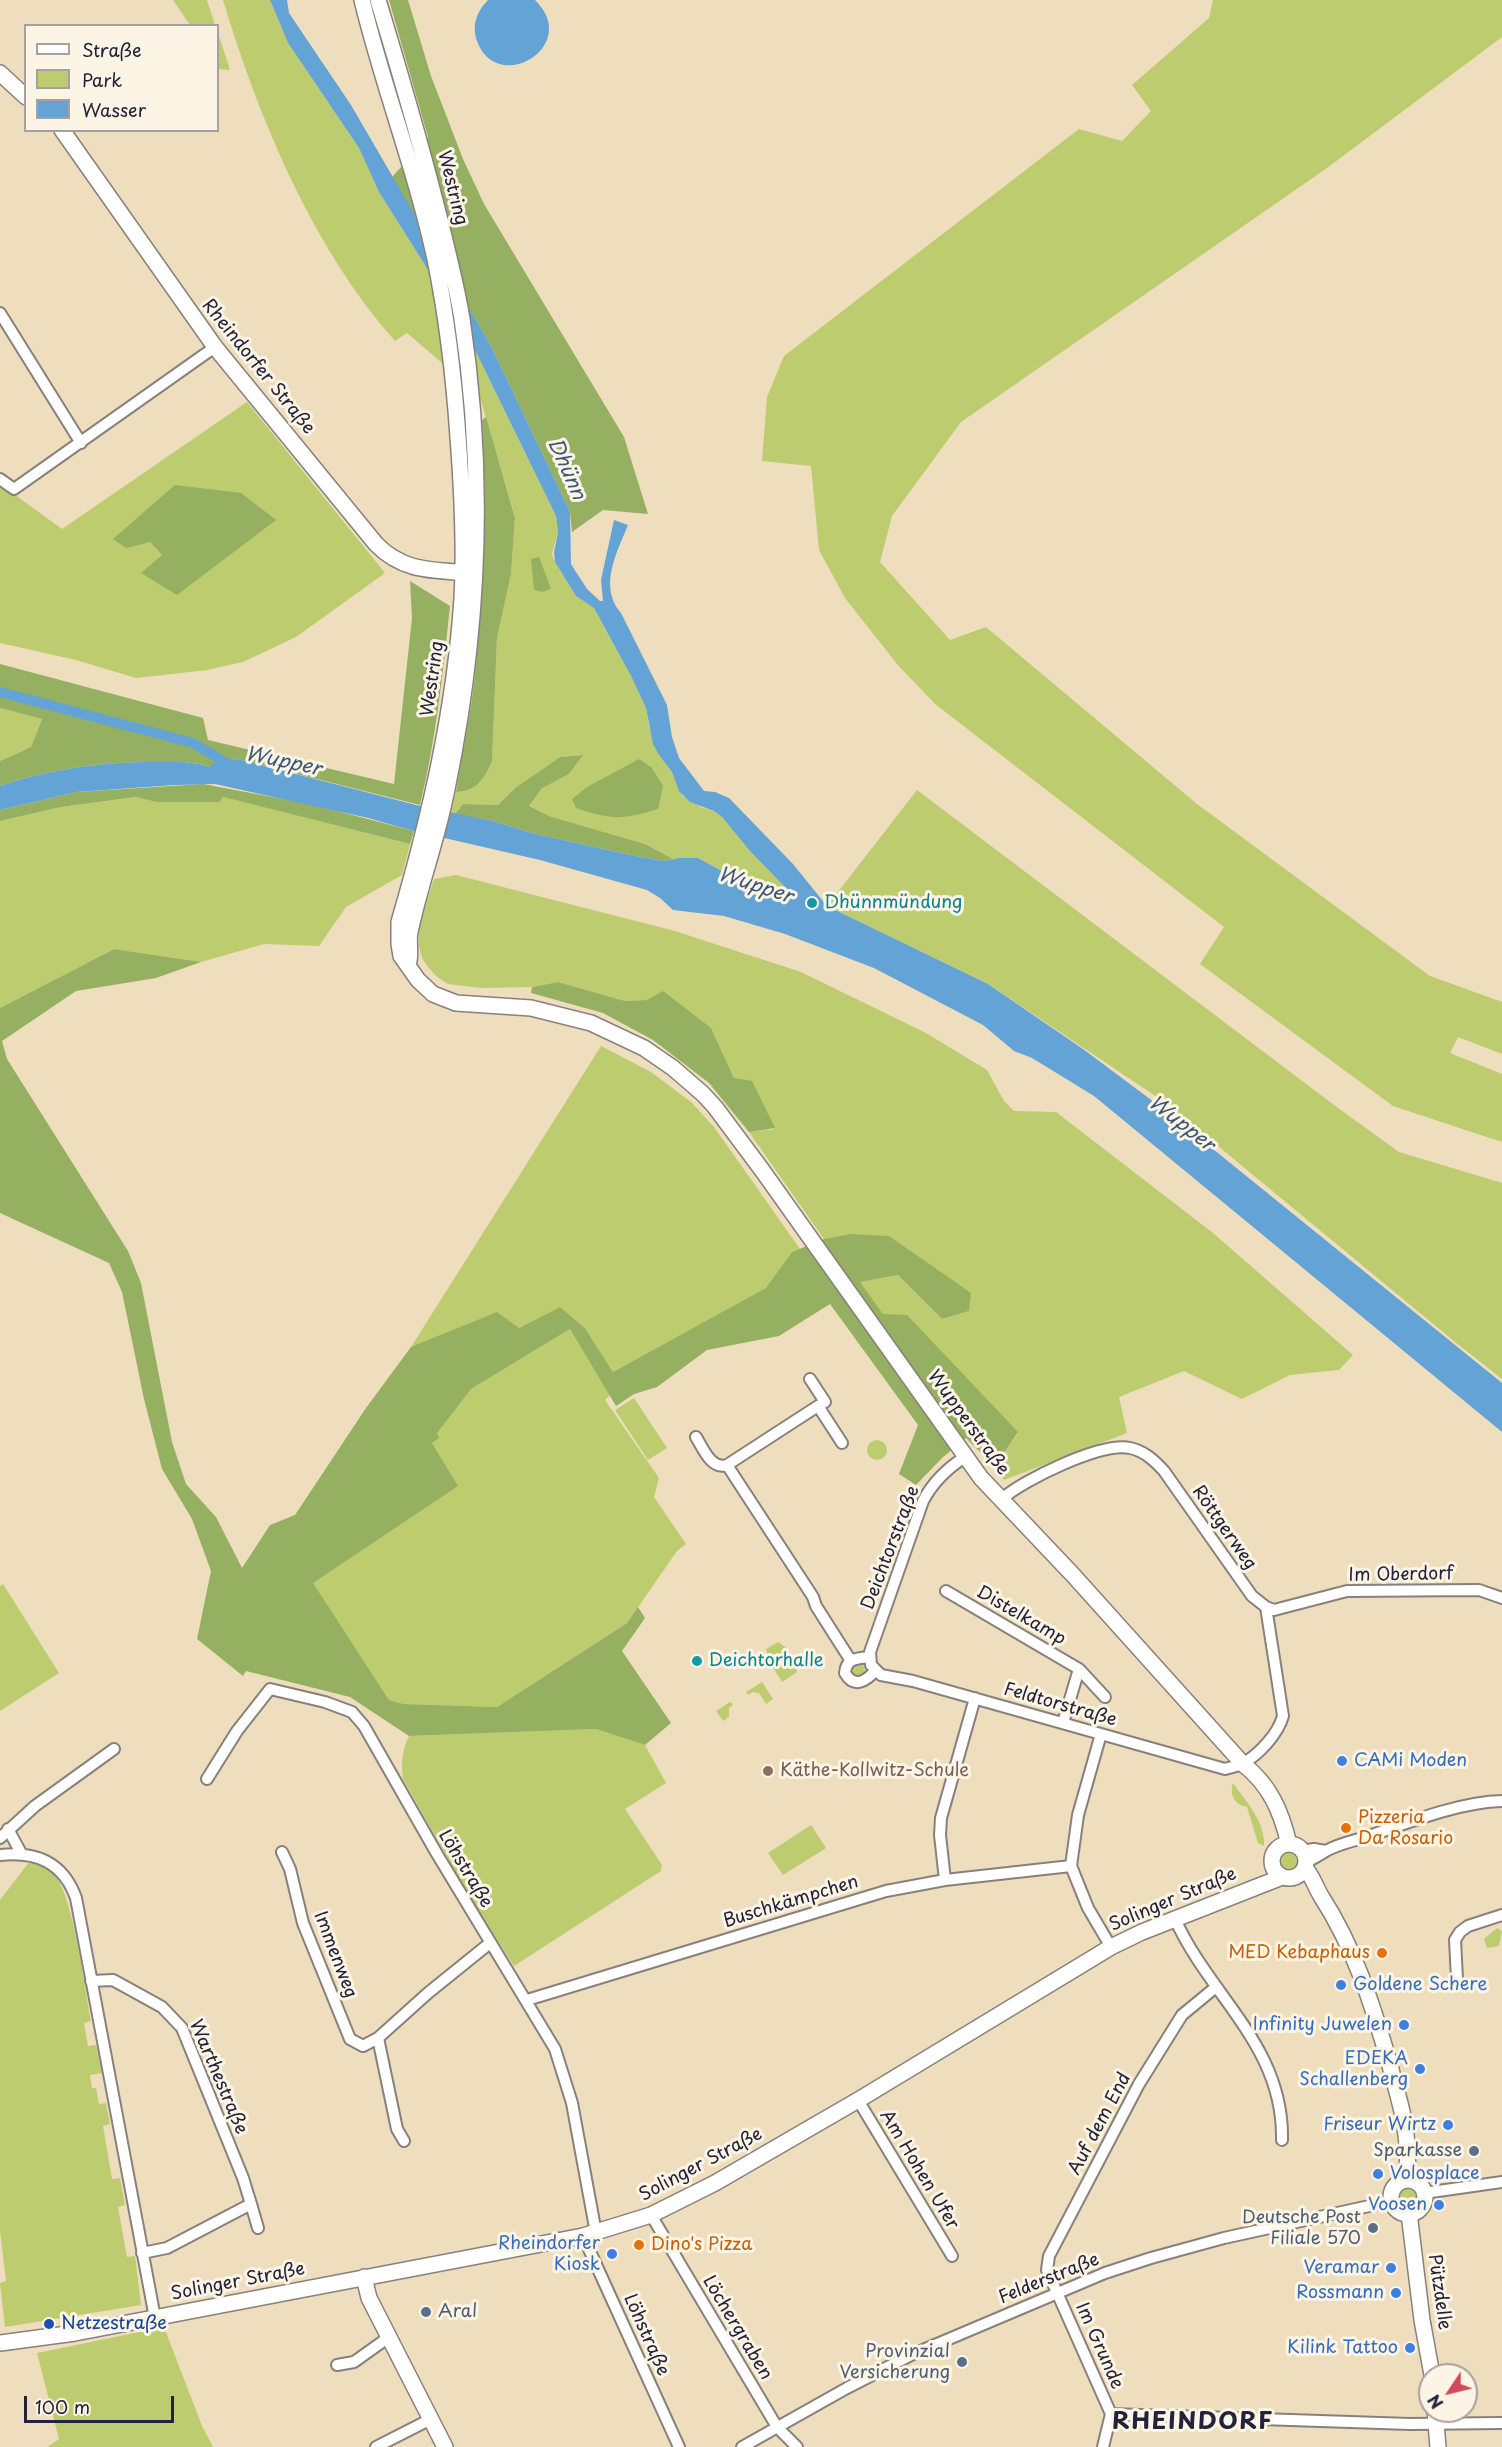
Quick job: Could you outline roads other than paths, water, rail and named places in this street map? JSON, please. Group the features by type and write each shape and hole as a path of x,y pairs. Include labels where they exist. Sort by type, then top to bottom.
{"main road":[{"name":"Westring","path":"362,0 407,152 435,260 455,391 469,572"},
{"name":"Westring","path":"378,0 422,145 462,318 477,483 469,572"},
{"path":"0,73 24,95"},
{"name":"Rheindorfer Straße","path":"64,132 215,347 386,555 406,565 469,572"},
{"name":"Wupperstraße","path":"469,572 466,684 412,900 411,954 408,964 424,987 444,999 456,1003 531,1008 559,1014 591,1023 625,1038 674,1068 715,1107 981,1478 1243,1764 1258,1776 1278,1806 1283,1846"},
{"path":"1294,1866 1298,1846 1283,1846 1272,1855 1312,1876 1348,1943 1373,2007 1403,2123 1407,2146 1408,2180"},
{"name":"Solinger Straße","path":"0,2343 44,2339 590,2235 651,2215 715,2183 858,2100 1111,1947 1175,1919 1232,1898 1294,1866"},
{"path":"1408,2180 1420,2184 1424,2193 1424,2201 1420,2208 1408,2213 1398,2210 1392,2201 1391,2193 1400,2182 1408,2180"},
{"name":"Pützdelle","path":"1408,2213 1430,2363"},
{"path":"364,2277 369,2298 445,2447"},
{"path":"1436,2423 1438,2447"}],"street":[{"path":"0,313 81,443"},
{"path":"0,479 14,489 215,347"},
{"path":"696,1437 714,1464 727,1465 825,1402 810,1379"},
{"path":"818,1406 842,1443"},
{"name":"Röttgerweg","path":"1002,1499 1013,1489 1088,1454 1118,1446 1131,1448 1154,1460 1164,1471 1252,1596 1266,1607"},
{"name":"Deichtorstraße","path":"872,1664 891,1588 923,1501 930,1488 943,1473 965,1457"},
{"path":"727,1465 813,1597 816,1606 851,1661 872,1664 863,1682 852,1681 847,1676 845,1670 851,1661"},
{"name":"Im Oberdorf","path":"1266,1607 1274,1610 1347,1591 1479,1590 1502,1598"},
{"name":"Distelkamp","path":"946,1591 1079,1669 1106,1697"},
{"path":"1243,1764 1280,1728 1283,1716 1266,1607"},
{"name":"Feldtorstraße","path":"872,1664 881,1674 975,1698 1226,1769 1243,1764"},
{"path":"1063,1723 1079,1669"},
{"name":"Löhstraße","path":"207,1779 237,1731 270,1689 325,1702 352,1712 364,1726 436,1854 555,2049 572,2103 590,2235 679,2447"},
{"path":"945,1880 940,1835 941,1818 975,1698"},
{"path":"1101,1734 1078,1815 1071,1866 1088,1908 1111,1947"},
{"path":"0,1838 35,1806 114,1749"},
{"path":"1294,1866 1318,1858 1326,1851 1445,1812 1502,1801"},
{"path":"8,1830 21,1853"},
{"name":"Immenweg","path":"282,1852 290,1869 303,1923 350,2039 363,2046 378,2038"},
{"path":"0,1855 21,1853 37,1857 56,1867 72,1888 155,2318"},
{"name":"Buschkämpchen","path":"526,2000 886,1892 945,1880 1071,1866"},
{"path":"1454,1985 1457,1979 1455,1940 1460,1932 1467,1926 1502,1915"},
{"path":"1175,1919 1187,1945 1251,2034 1271,2074 1282,2117 1282,2140"},
{"path":"404,2141 397,2129 378,2038 490,1942"},
{"name":"Warthestraße","path":"91,1982 113,1980 162,2007 182,2028 243,2178 258,2228"},
{"name":"Auf dem End","path":"1058,2293 1047,2270 1049,2256 1138,2085 1182,2015 1216,1987"},
{"name":"Am Hohen Ufer","path":"858,2100 952,2256"},
{"path":"1424,2193 1502,2182"},
{"name":"Felderstraße","path":"742,2447 911,2355 1058,2293 1151,2258 1224,2238 1392,2201"},
{"path":"142,2253 167,2248 251,2204"},
{"name":"Löchergraben","path":"651,2215 777,2427 797,2447"},
{"name":"Im Grunde","path":"1058,2293 1111,2414 1103,2447"},
{"path":"338,2365 354,2362 389,2337"},
{"path":"1111,2414 1418,2417"},
{"path":"375,2447 431,2419"},
{"path":"1478,2421 1502,2423"}],"water":[{"name":"Wupper","path":"270,0 287,0 289,13 351,105 491,346 570,512 571,564 587,589 600,601 603,601 601,580 614,520 628,525 612,569 610,581 614,603 667,705 672,737 679,758 704,791 715,792 729,798 793,864 827,906 988,984 1083,1049 1166,1111 1502,1383 1502,1432 1094,1096 1032,1058 1014,1051 983,1025 874,968 785,934 724,916 673,910 647,890 540,860 215,784 76,792 0,810 0,786 41,774 83,766 147,762 184,762 209,767 214,763 237,759 420,806 493,821 532,833 630,855 664,861 698,858 733,877 777,893 788,890 749,850 722,817 714,811 690,802 679,791 672,772 653,744 646,708 631,676 594,608 576,596 555,562 554,552 558,532 556,516 478,356 445,297 379,192 359,148 288,43"},
{"path":"488,0 535,0 547,18 549,34 542,48 530,59 515,65 500,64 486,56 476,38 475,22 481,8"}],"waterway":[{"name":"Wupper","path":"0,692 193,743 235,768"}],"place":[{"name":"Dhünnmündung","path":"812,903"},
{"name":"Deichtorhalle","path":"697,1661"},
{"name":"CAMi Moden","path":"1342,1761"},
{"name":"Käthe-Kollwitz-Schule","path":"768,1771"},
{"name":"Pizzeria Da Rosario","path":"1346,1828"},
{"name":"MED Kebaphaus","path":"1382,1953"},
{"name":"Goldene Schere","path":"1341,1985"},
{"name":"Infinity Juwelen","path":"1404,2025"},
{"name":"EDEKA Schallenberg","path":"1420,2069"},
{"name":"Friseur Wirtz","path":"1448,2125"},
{"name":"Sparkasse","path":"1474,2151"},
{"name":"Volosplace","path":"1378,2174"},
{"name":"Voosen","path":"1439,2205"},
{"name":"Deutsche Post Filiale 570","path":"1373,2228"},
{"name":"Dino's Pizza","path":"639,2245"},
{"name":"Rheindorfer Kiosk","path":"612,2254"},
{"name":"Veramar","path":"1391,2268"},
{"name":"Rossmann","path":"1396,2293"},
{"name":"Aral","path":"426,2312"},
{"name":"Netzestraße","path":"49,2324"},
{"name":"Kilink Tattoo","path":"1410,2348"},
{"name":"Provinzial Versicherung","path":"962,2362"}],"district":[{"name":"RHEINDORF","path":"1193,2422"}],"water label":[{"name":"Dhünn","path":"566,469"}]}
